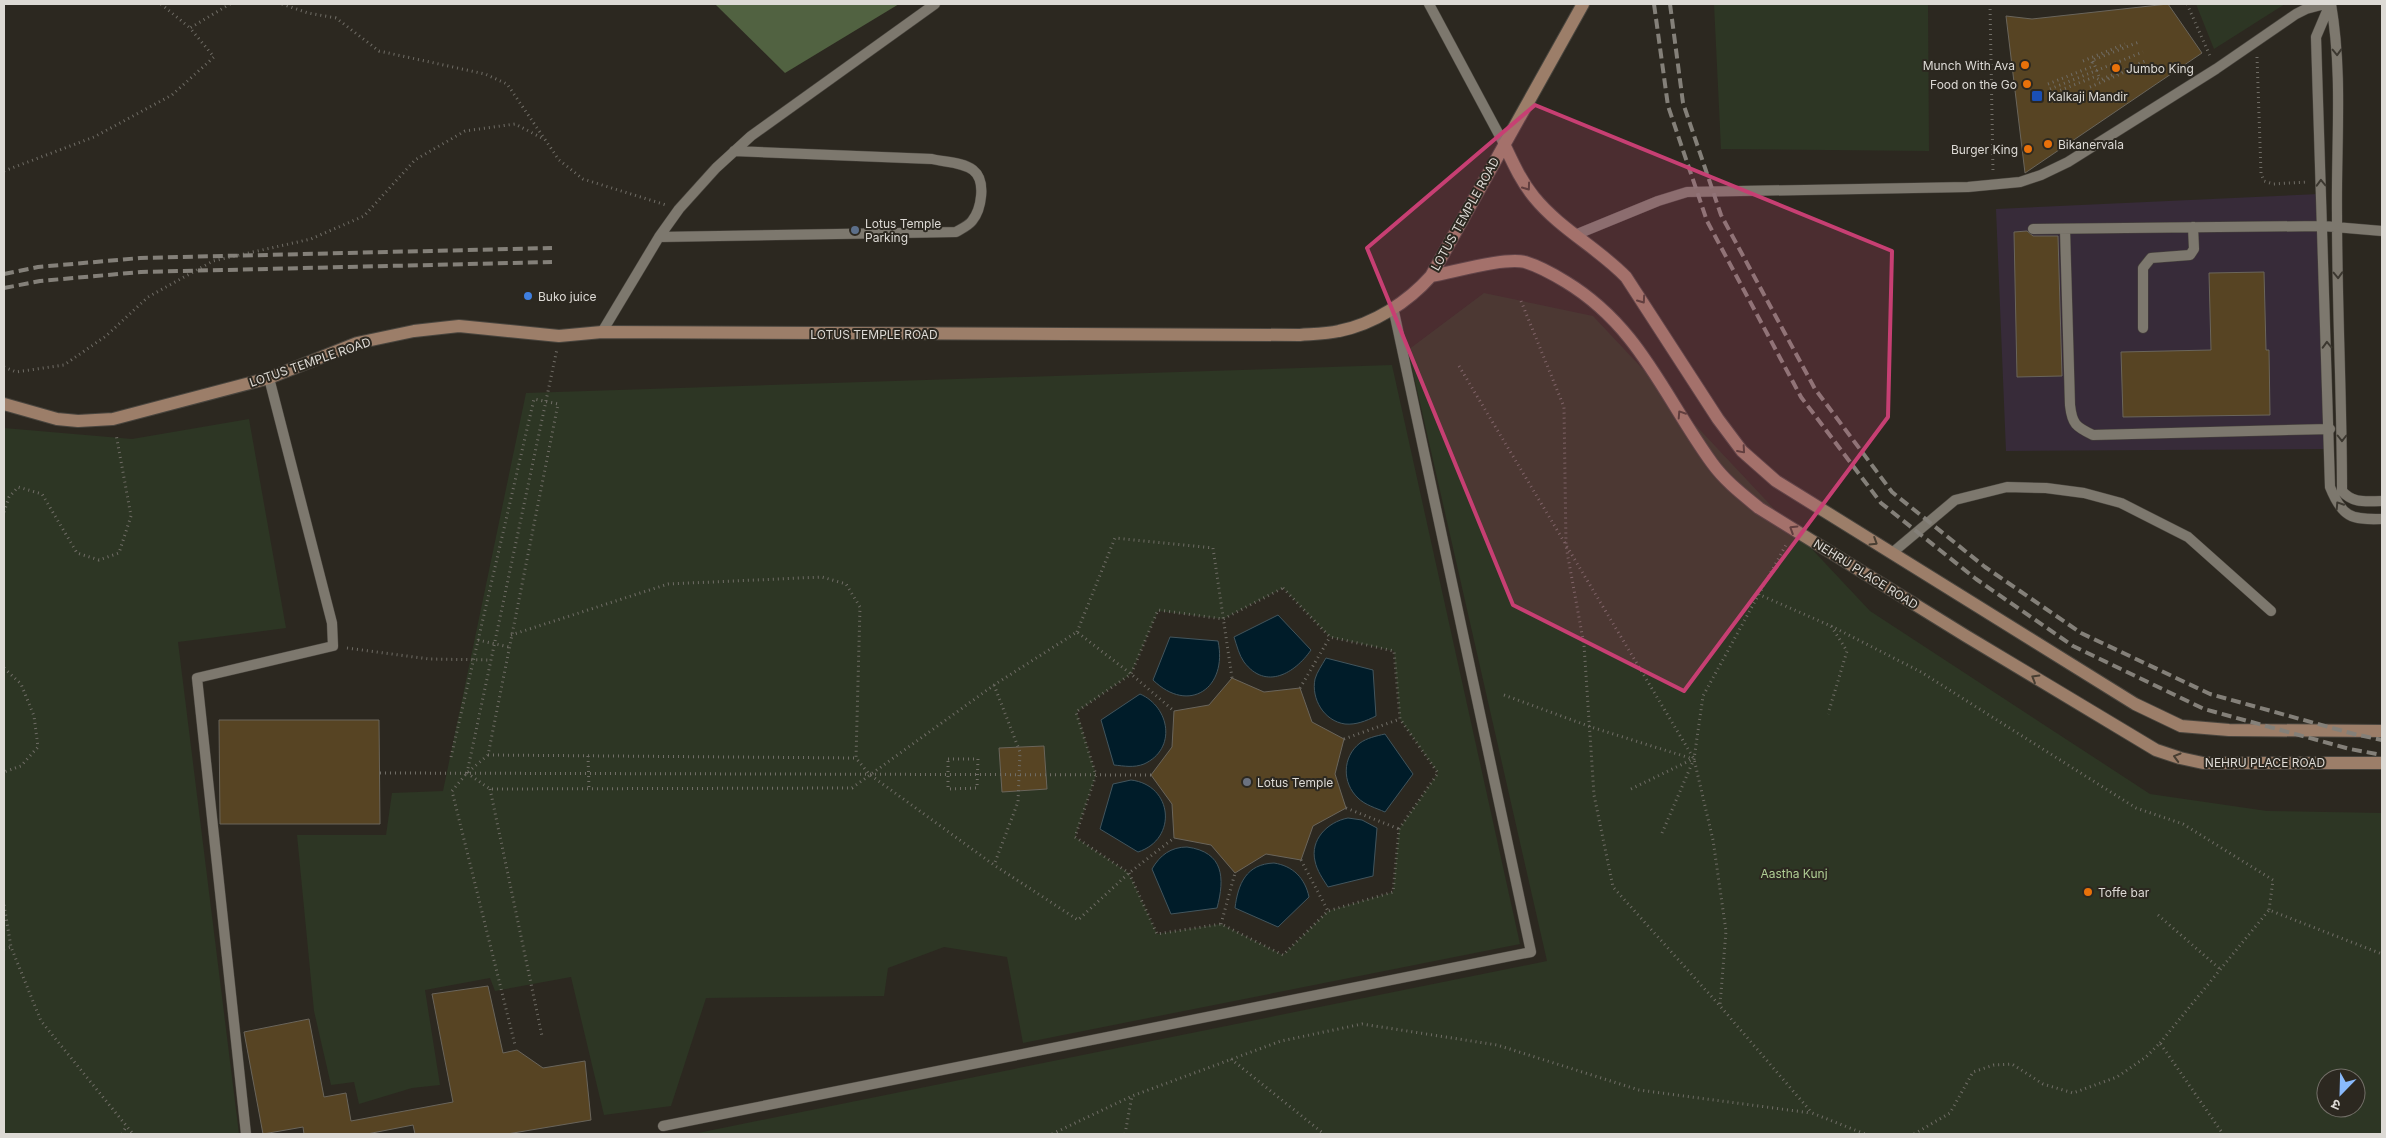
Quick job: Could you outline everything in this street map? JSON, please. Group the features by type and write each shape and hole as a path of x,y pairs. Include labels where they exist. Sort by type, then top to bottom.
{"street":[{"name":"LOTUS TEMPLE ROAD","path":"4,404 57,419 78,421 113,419 269,378 357,343 414,331 459,326 559,336 602,332 1300,335 1339,331 1374,318 1414,295 1431,276 1583,4"},
{"path":"1504,144 1520,178 1534,197 1575,235 1615,265 1626,277 1718,419 1742,451 1776,481 2135,704 2181,726 2229,730 2382,731"},
{"name":"NEHRU PLACE ROAD","path":"1431,276 1508,261 1524,262 1558,277 1585,294 1612,317 1638,347 1713,464 1735,489 1759,508 1974,641 2156,750 2180,758 2203,762 2382,763"}],"lane":[{"path":"602,332 659,237 679,209 716,168 759,130 935,4"},
{"path":"1429,4 1504,144"},
{"path":"1575,235 1658,201 1687,192 1993,185 2020,182 2034,178 2068,162 2216,69 2306,9 2326,4"},
{"path":"2330,4 2316,37 2330,429 2330,487 2337,504 2346,515 2362,519 2382,519"},
{"path":"2330,4 2337,38 2339,104 2337,226 2342,491 2348,499 2382,501"},
{"path":"659,237 956,232 971,223 979,210 980,182 974,170 960,165 932,159 734,151"},
{"path":"2033,229 2337,226 2382,231"},
{"path":"2142,328 2143,268 2145,263 2151,258 2190,255 2194,249 2193,227"},
{"path":"2065,229 2070,405 2071,417 2078,428 2093,435 2330,429"},
{"path":"663,1126 1531,952 1393,307"},
{"path":"246,1134 196,678 333,646 332,623 269,378"},
{"path":"1892,553 1955,500 2007,487 2046,488 2084,493 2121,504 2188,537 2271,611"}],"path":[{"path":"4,171 94,137 172,95 214,57 190,28 161,4"},
{"path":"190,28 230,4"},
{"path":"282,4 308,13 336,18 379,51 485,74 507,84 559,160 583,179 679,209"},
{"path":"1990,4 1993,185"},
{"path":"2187,4 2216,69"},
{"path":"2256,41 2261,174 2264,181 2273,184 2309,182 2321,167"},
{"path":"2048,84 2091,66 2095,60 2139,42"},
{"path":"2083,62 2125,44"},
{"path":"2050,89 2144,52"},
{"path":"2095,60 2096,70 2101,79"},
{"path":"2051,94 2094,77 2101,79 2146,61"},
{"path":"2090,87 2132,70"},
{"path":"4,367 16,372 64,365 106,336 148,297 213,261 311,239 364,216 415,160 465,131 514,124 544,139"},
{"path":"1521,301 1564,407 1566,546 1584,645 1591,727 1594,796 1613,887 1720,1006 1812,1113"},
{"path":"467,773 559,336"},
{"path":"1460,366 1694,759 1713,840 1726,931 1720,1006"},
{"path":"450,757 534,399 558,404 488,755 467,773 452,791 515,1045"},
{"path":"4,512 9,497 18,487 42,494 77,553 98,560 119,553 131,516 113,419"},
{"path":"1662,833 1694,759 1703,696 1795,530"},
{"path":"467,773 490,789 852,788 994,685 1077,632 1115,538 1213,548 1232,678"},
{"path":"512,635 668,584 822,577 846,584 860,607 856,758 869,774 994,866 1078,920 1129,873 1174,838"},
{"path":"1284,588 1330,637 1394,651 1400,719 1438,773 1399,829 1393,892 1328,911 1283,955 1221,924 1156,934 1129,873 1075,837 1096,775 1076,712 1131,674 1158,610 1223,619 1284,588"},
{"path":"1758,594 1831,626 1921,672 2136,808 2182,824 2273,880 2269,910 2160,1043 2146,1057 2117,1077 2073,1093 2043,1084 2012,1064 1994,1065 1973,1072 1950,1113 1914,1134"},
{"path":"1828,714 1847,651 1831,626"},
{"path":"1077,632 1131,674 1174,712"},
{"path":"1300,688 1330,637"},
{"path":"478,640 509,647"},
{"path":"333,646 429,659 490,660"},
{"path":"4,668 21,684 34,716 38,747 21,766 4,772"},
{"path":"994,685 1020,752 1018,802 994,866"},
{"path":"1504,695 1591,727 1694,759"},
{"path":"1344,739 1400,719"},
{"path":"488,755 856,758"},
{"path":"588,756 589,789"},
{"path":"948,759 978,759 977,774 977,788 948,789 948,759"},
{"path":"1631,789 1694,759"},
{"path":"380,773 1151,775"},
{"path":"490,789 542,1036"},
{"path":"1346,808 1399,829"},
{"path":"1301,860 1328,911"},
{"path":"1221,924 1235,873"},
{"path":"4,905 11,947 41,1021 133,1134"},
{"path":"2269,910 2382,954"},
{"path":"2158,915 2220,969"},
{"path":"4,950 11,947"},
{"path":"1052,1134 1132,1096 1281,1041 1362,1024 1497,1045 1639,1090 1812,1113 1864,1134"},
{"path":"2160,1043 2222,1134"},
{"path":"1231,1059 1324,1134"},
{"path":"1125,1134 1132,1096"},
{"path":"122,1134 126,1127"}],"highlighted area":[{"path":"1535,105 1892,251 1888,417 1684,691 1513,605 1367,248"}],"shaded area":[{"path":"2319,194 2326,449 2006,451 1996,209"}],"green space":[{"path":"715,4 899,4 785,73"},
{"path":"1714,4 1928,4 1929,151 1721,149"},
{"path":"2196,4 2285,4 2214,49"},
{"name":"Aastha Kunj","path":"1484,293 1593,316 1870,611 2150,794 2267,811 2382,813 2382,1134 693,1134 1547,961 1408,350"},
{"path":"1392,365 1520,944 1023,1043 1007,957 944,947 888,968 884,996 706,998 671,1106 604,1115 571,977 495,991 490,978 425,990 440,1085 412,1088 359,1104 354,1082 331,1085 314,1011 297,835 386,835 392,793 443,791 526,393","holes":["1283,588 1330,637 1394,651 1400,719 1438,773 1399,829 1393,892 1328,911 1283,955 1221,924 1157,934 1129,873 1075,837 1096,775 1077,712 1131,674 1158,611 1223,619"]},
{"path":"249,419 286,628 178,642 239,1134 4,1134 4,428 132,439"}],"water":[{"path":"1278,615 1311,650 1289,672 1280,676 1262,676 1253,671 1244,662 1234,637"},
{"path":"1170,637 1218,641 1220,658 1217,672 1211,683 1203,691 1192,695 1180,695 1167,690 1153,680"},
{"path":"1326,658 1373,670 1376,716 1361,722 1345,724 1331,719 1325,714 1317,701 1314,687 1316,676"},
{"path":"1140,694 1158,708 1163,718 1166,728 1162,749 1155,757 1144,764 1133,766 1114,765 1101,720"},
{"path":"1385,734 1413,774 1385,812 1358,798 1349,785 1346,770 1350,755 1360,743 1369,738"},
{"path":"1131,780 1145,784 1155,792 1162,802 1165,813 1164,825 1160,836 1151,845 1138,852 1100,829 1113,784"},
{"path":"1348,818 1362,820 1377,828 1373,876 1328,887 1316,865 1315,846 1327,828 1333,823"},
{"path":"1187,847 1208,854 1215,861 1221,877 1220,897 1217,908 1171,914 1152,869 1166,853 1176,848"},
{"path":"1274,863 1287,867 1297,874 1305,884 1309,897 1278,927 1235,908 1241,883 1250,871 1264,864"}],"building":[{"path":"2168,4 2202,53 2025,173 2006,16 2032,19"},
{"path":"2027,231 2033,236 2058,236 2062,376 2017,377 2014,232"},
{"path":"2264,272 2266,350 2269,350 2270,415 2123,417 2121,352 2211,350 2209,273"},
{"name":"Lotus Temple","path":"1232,678 1264,692 1300,688 1312,722 1344,739 1335,774 1346,808 1313,826 1301,860 1266,854 1235,873 1211,845 1174,838 1172,804 1151,775 1172,747 1174,711 1209,705"},
{"path":"219,720 379,720 380,824 220,824"},
{"path":"1044,746 1047,789 1002,792 999,748"},
{"path":"488,986 503,1053 517,1050 543,1068 585,1061 591,1120 507,1134 415,1134 413,1125 367,1134 304,1134 303,1127 263,1134 244,1032 309,1019 324,1097 346,1093 351,1121 453,1102 432,994"}],"railway":[{"path":"1654,4 1668,106 1707,221 1801,397 1881,503 1976,579 2073,646 2204,709 2350,749 2382,755"},
{"path":"1670,4 1683,103 1721,215 1815,389 1892,492 1985,567 2081,633 2210,694 2382,740"},
{"path":"4,274 38,267 140,258 552,248"},
{"path":"4,288 40,281 141,272 552,262"}],"place":[{"name":"Munch With Ava","path":"2025,65"},
{"name":"Jumbo King","path":"2116,68"},
{"name":"Food on the Go","path":"2027,84"},
{"name":"Kalkaji Mandir","path":"2037,96"},
{"name":"Bikanervala","path":"2048,144"},
{"name":"Burger King","path":"2028,149"},
{"name":"Lotus Temple Parking","path":"855,230"},
{"name":"Buko juice","path":"528,296"},
{"name":"Lotus Temple","path":"1247,782"},
{"name":"Toffe bar","path":"2088,892"}]}
